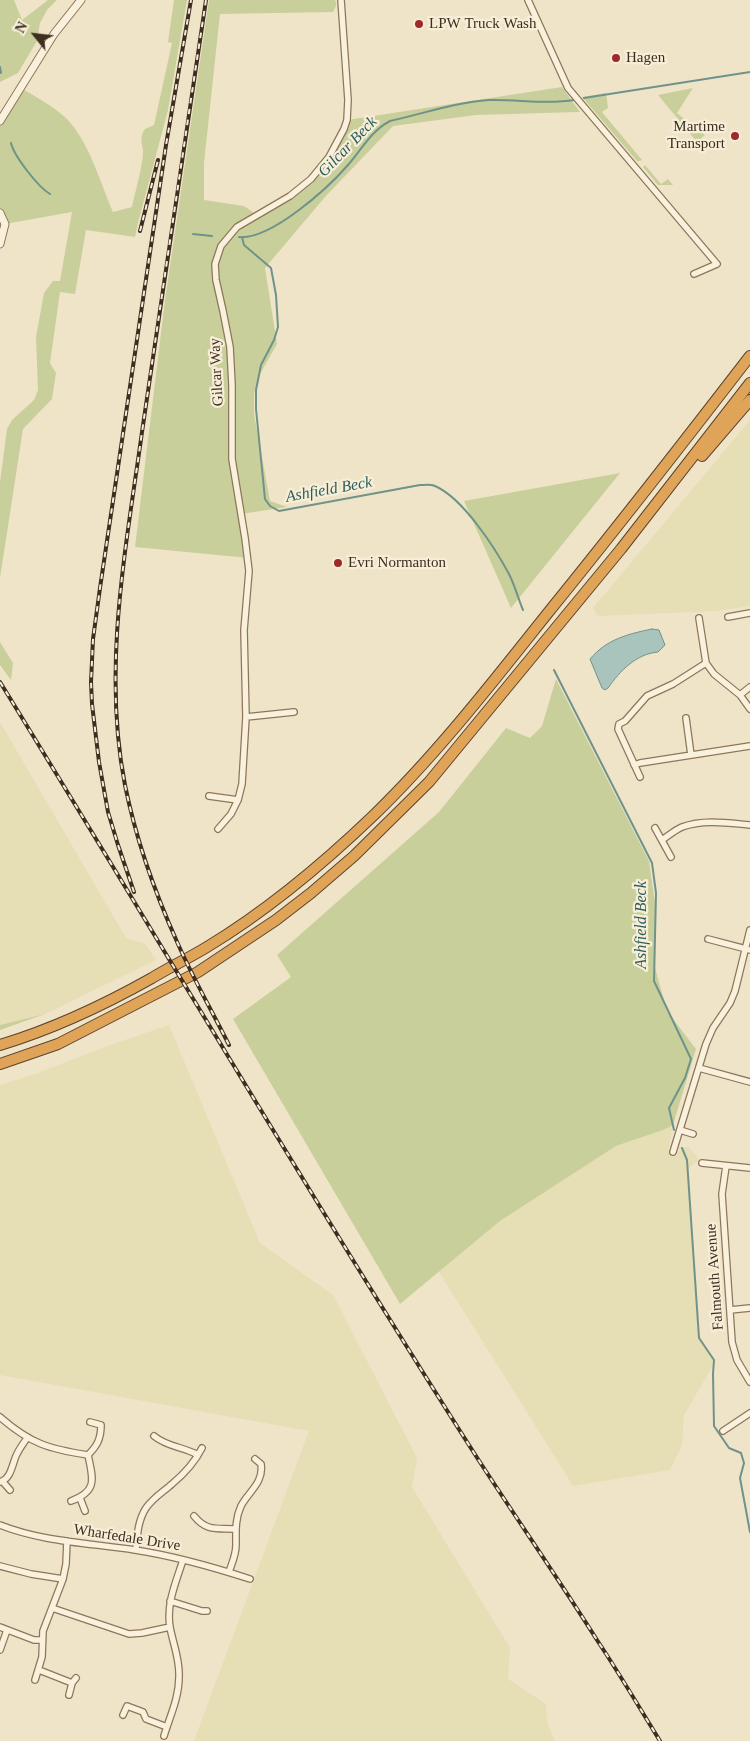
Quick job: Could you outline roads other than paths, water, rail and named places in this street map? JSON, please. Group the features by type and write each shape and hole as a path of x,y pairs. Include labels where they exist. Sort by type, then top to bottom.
{"highway":[{"path":"0,1045 54,1026 114,999 208,946 250,918 297,882 373,816 438,747 520,647 599,550 750,356"},
{"path":"621,549 750,382"},
{"path":"0,1064 58,1044 198,972 276,920 311,894 354,856 429,782 621,549 750,400"}],"street":[{"path":"0,121 54,34 81,0"},
{"name":"Gilcar Way","path":"218,829 231,814 238,800 242,784 246,717 244,630 249,571 232,459 230,347 216,280 215,264 221,246 231,233 246,221 301,188 329,157 340,136 347,120 348,105 341,0"},
{"path":"528,0 568,88 717,264 694,274"},
{"path":"0,213 4,224 0,244"},
{"path":"728,617 750,613"},
{"path":"699,618 706,663 714,674 740,695 750,709"},
{"path":"640,777 618,729 619,724 625,721 647,696 673,684 706,663"},
{"path":"740,695 750,687"},
{"path":"246,717 294,712"},
{"path":"686,718 691,755"},
{"path":"634,765 640,762 750,746"},
{"path":"209,796 238,800"},
{"path":"662,840 682,827 693,825 716,822 750,825"},
{"path":"656,828 671,857"},
{"path":"673,1152 706,1044 713,1028 730,1003 735,991 747,949 750,930"},
{"path":"708,939 747,949"},
{"path":"699,1068 750,1082"},
{"path":"680,1130 693,1134"},
{"path":"702,1163 750,1168"},
{"name":"Falmouth Avenue","path":"726,1166 722,1194 732,1342 737,1360 748,1374 750,1382"},
{"path":"730,1310 750,1308"},
{"path":"723,1431 750,1413"},
{"path":"0,1417 26,1438 46,1446 88,1455"},
{"path":"88,1455 98,1445 101,1431 101,1425 90,1422"},
{"path":"154,1436 168,1445 184,1448 198,1455"},
{"path":"10,1490 1,1482 9,1475 16,1455 26,1438"},
{"path":"136,1550 138,1534 145,1510 152,1501 184,1473 202,1448"},
{"path":"71,1501 88,1493 93,1479 88,1455"},
{"path":"229,1572 236,1546 235,1529 241,1506 256,1485 264,1464 255,1459"},
{"path":"80,1498 84,1511"},
{"path":"194,1516 200,1524 207,1528 235,1529"},
{"name":"Wharfedale Drive","path":"0,1525 16,1531 67,1541 136,1550 183,1560 250,1579"},
{"path":"35,1680 42,1657 43,1631 63,1579 67,1541"},
{"path":"164,1736 175,1705 180,1678 177,1651 170,1627 170,1601 183,1560"},
{"path":"0,1566 31,1574 63,1579"},
{"path":"170,1601 202,1611 208,1611"},
{"path":"52,1608 129,1634 170,1627"},
{"path":"0,1627 34,1640 42,1640"},
{"path":"0,1650 7,1630"},
{"path":"39,1670 74,1680 69,1695"},
{"path":"123,1715 127,1706 143,1712 146,1719 167,1727"}],"water":[{"path":"652,629 659,630 665,645 658,652 650,653 629,664 608,688 605,690 602,688 590,659 603,647 618,638"}],"waterway":[{"path":"0,67 1,73"},
{"path":"584,98 750,72"},
{"name":"Gilcar Beck","path":"239,237 252,236 267,230 298,211 339,175 372,135 390,121 477,101 553,102 574,100"},
{"path":"11,143 27,171 50,194"},
{"path":"193,234 212,236"},
{"name":"Ashfield Beck","path":"242,237 244,245 271,268 276,295 278,327 274,340 261,365 256,390 256,409 265,499 270,506 279,511 420,485 435,486 446,492 456,501 487,538 509,574 523,610"},
{"name":"Ashfield Beck","path":"554,670 652,863 656,893 654,981 691,1059 685,1078 669,1108 674,1130"},
{"name":"Ashfield Beck","path":"682,1148 687,1160 699,1338 714,1360 714,1426 729,1448 741,1453 744,1463 740,1478 750,1532"}],"railway":[{"path":"134,892 108,812 99,762 92,704 93,639 166,145 191,0"},
{"path":"206,0 129,520 119,608 116,652 116,697 118,741 125,785 147,866 184,957 229,1045"},
{"path":"140,231 158,160"},
{"path":"0,682 355,1264 476,1456 621,1677 660,1741"}],"place":[{"name":"LPW Truck Wash","path":"419,24"},
{"name":"Hagen","path":"616,58"},
{"name":"Martime Transport","path":"735,136"},
{"name":"Evri Normanton","path":"338,563"}]}
